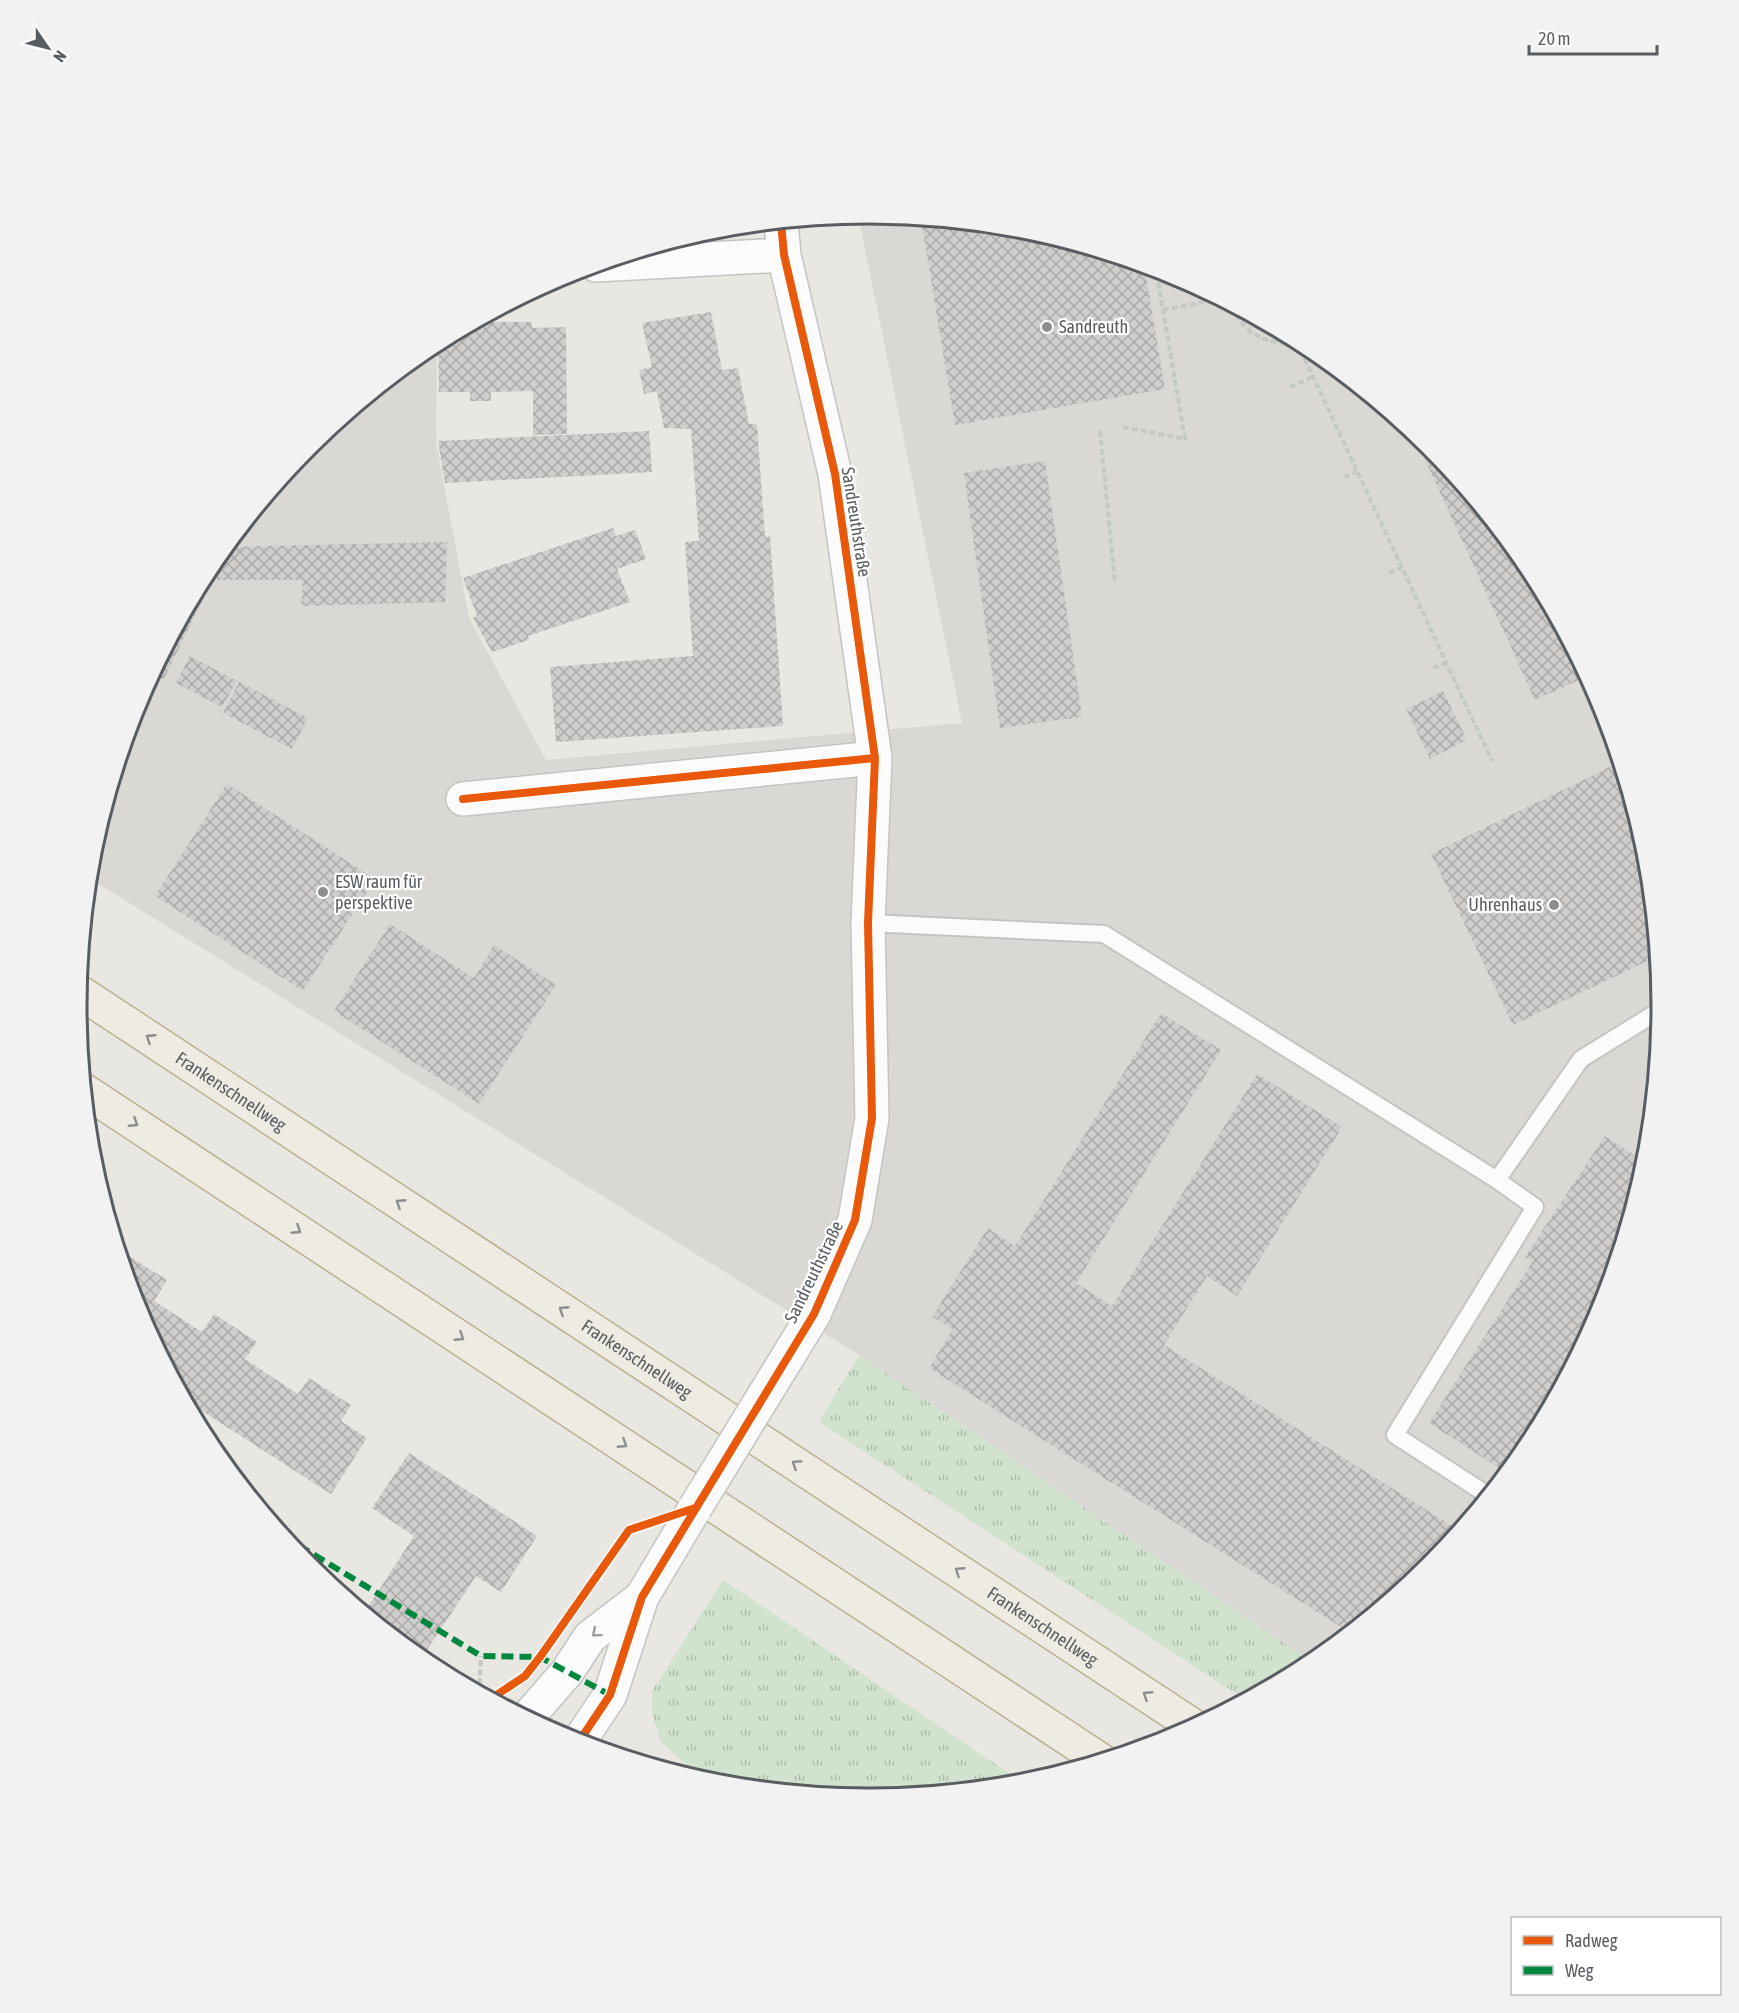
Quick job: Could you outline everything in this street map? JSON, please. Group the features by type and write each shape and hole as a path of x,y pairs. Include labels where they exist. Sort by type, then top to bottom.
{"highway":[{"name":"Frankenschnellweg","path":"87,997 1186,1721"},
{"path":"93,1096 1094,1755"}],"street":[{"name":"Sandreuthstraße","path":"584,1734 610,1695 642,1597 814,1314 855,1220 872,1118 868,923 875,758 834,474 784,255 782,230"},
{"path":"627,263 784,255"},
{"path":"463,799 875,758"},
{"name":"Sandreuthstraße","path":"532,1712 567,1672 590,1637 642,1597"}],"lane":[{"path":"868,923 1104,934 1497,1180 1535,1207 1395,1435 1483,1492"},
{"path":"1497,1180 1581,1059 1652,1015"}],"path":[{"path":"1123,427 1185,439 1158,280"},
{"path":"1163,310 1208,301"},
{"path":"1237,316 1246,329 1262,339 1278,344 1284,343"},
{"path":"1304,356 1492,761"},
{"path":"1290,387 1312,376"},
{"path":"1100,430 1115,583"},
{"path":"1344,477 1357,472"},
{"path":"1389,573 1401,568"},
{"path":"1433,668 1446,663"},
{"path":"480,1685 482,1656"}],"shaded area":[{"path":"860,224 921,226 972,231 1022,239 1072,251 1169,284 1216,305 1304,356 1346,386 1423,453 1490,530 1547,615 1571,660 1610,755 1637,854 1645,904 1652,1006 1645,1109 1637,1159 1610,1258 1571,1353 1547,1398 1490,1483 1423,1560 1346,1627 1304,1657 859,1355 97,883 114,804 147,707 192,615 219,572 249,530 316,453 393,386 437,355 436,443 469,618 546,760 962,723"}],"green space":[{"path":"859,1355 1304,1657 1239,1696 819,1422"},
{"path":"723,1580 1012,1776 921,1787 870,1789 767,1782 717,1774 690,1767 661,1742 652,1715 652,1691"}],"building":[{"name":"Sandreuth","path":"922,226 1022,239 1072,251 1146,275 1165,389 955,425"},
{"path":"711,312 722,370 738,368 749,424 757,424 765,537 770,536 783,726 556,742 550,667 693,656 685,542 699,541 691,429 664,428 657,391 644,394 639,370 652,367 642,323"},
{"path":"491,322 532,322 532,328 566,327 567,434 533,435 533,391 491,392 491,401 470,401 470,392 439,392 438,354"},
{"path":"649,431 652,472 445,483 438,441"},
{"path":"1421,452 1490,530 1547,615 1571,660 1580,680 1535,700"},
{"path":"1045,461 1082,717 1000,728 964,473"},
{"path":"613,528 616,536 635,530 646,559 617,569 630,602 528,636 529,640 492,652 473,618 477,616 463,578"},
{"path":"447,542 445,602 301,606 303,580 214,580 237,547"},
{"path":"205,594 164,679 160,677 168,660"},
{"path":"190,656 237,681 222,707 176,683"},
{"path":"239,682 308,718 292,749 223,713"},
{"path":"1443,691 1467,740 1430,759 1406,709"},
{"name":"Uhrenhaus","path":"1613,765 1637,854 1650,960 1513,1025 1431,854"},
{"path":"227,784 375,879 303,991 155,896"},
{"path":"390,924 474,978 494,945 556,985 479,1104 334,1011"},
{"path":"1161,1013 1221,1050 1076,1283 1112,1306 1257,1074 1342,1127 1237,1296 1207,1276 1164,1345 1453,1527 1423,1560 1344,1629 929,1368 953,1329 932,1317 988,1228 1015,1246"},
{"path":"1605,1136 1637,1157 1625,1209 1592,1306 1547,1398 1500,1469 1429,1423 1533,1261 1525,1257"},
{"path":"128,1256 167,1280 154,1301 202,1332 214,1314 257,1342 245,1359 298,1394 309,1378 351,1405 341,1421 367,1438 331,1494 199,1409 168,1353"},
{"path":"409,1453 537,1536 501,1592 476,1576 426,1651 368,1607 414,1536 372,1508"}],"marked path":[{"path":"308,1551 481,1656 540,1657 610,1695"}],"cycle path":[{"path":"584,1734 610,1695 642,1597 814,1314 855,1220 872,1118 868,923 875,758 835,474 784,255 782,230"},
{"path":"463,799 875,758"},
{"path":"497,1694 525,1676 629,1530 695,1508"}],"place":[{"name":"Sandreuth","path":"1047,327"},
{"name":"ESW raum für perspektive","path":"323,892"},
{"name":"Uhrenhaus","path":"1554,905"}]}
